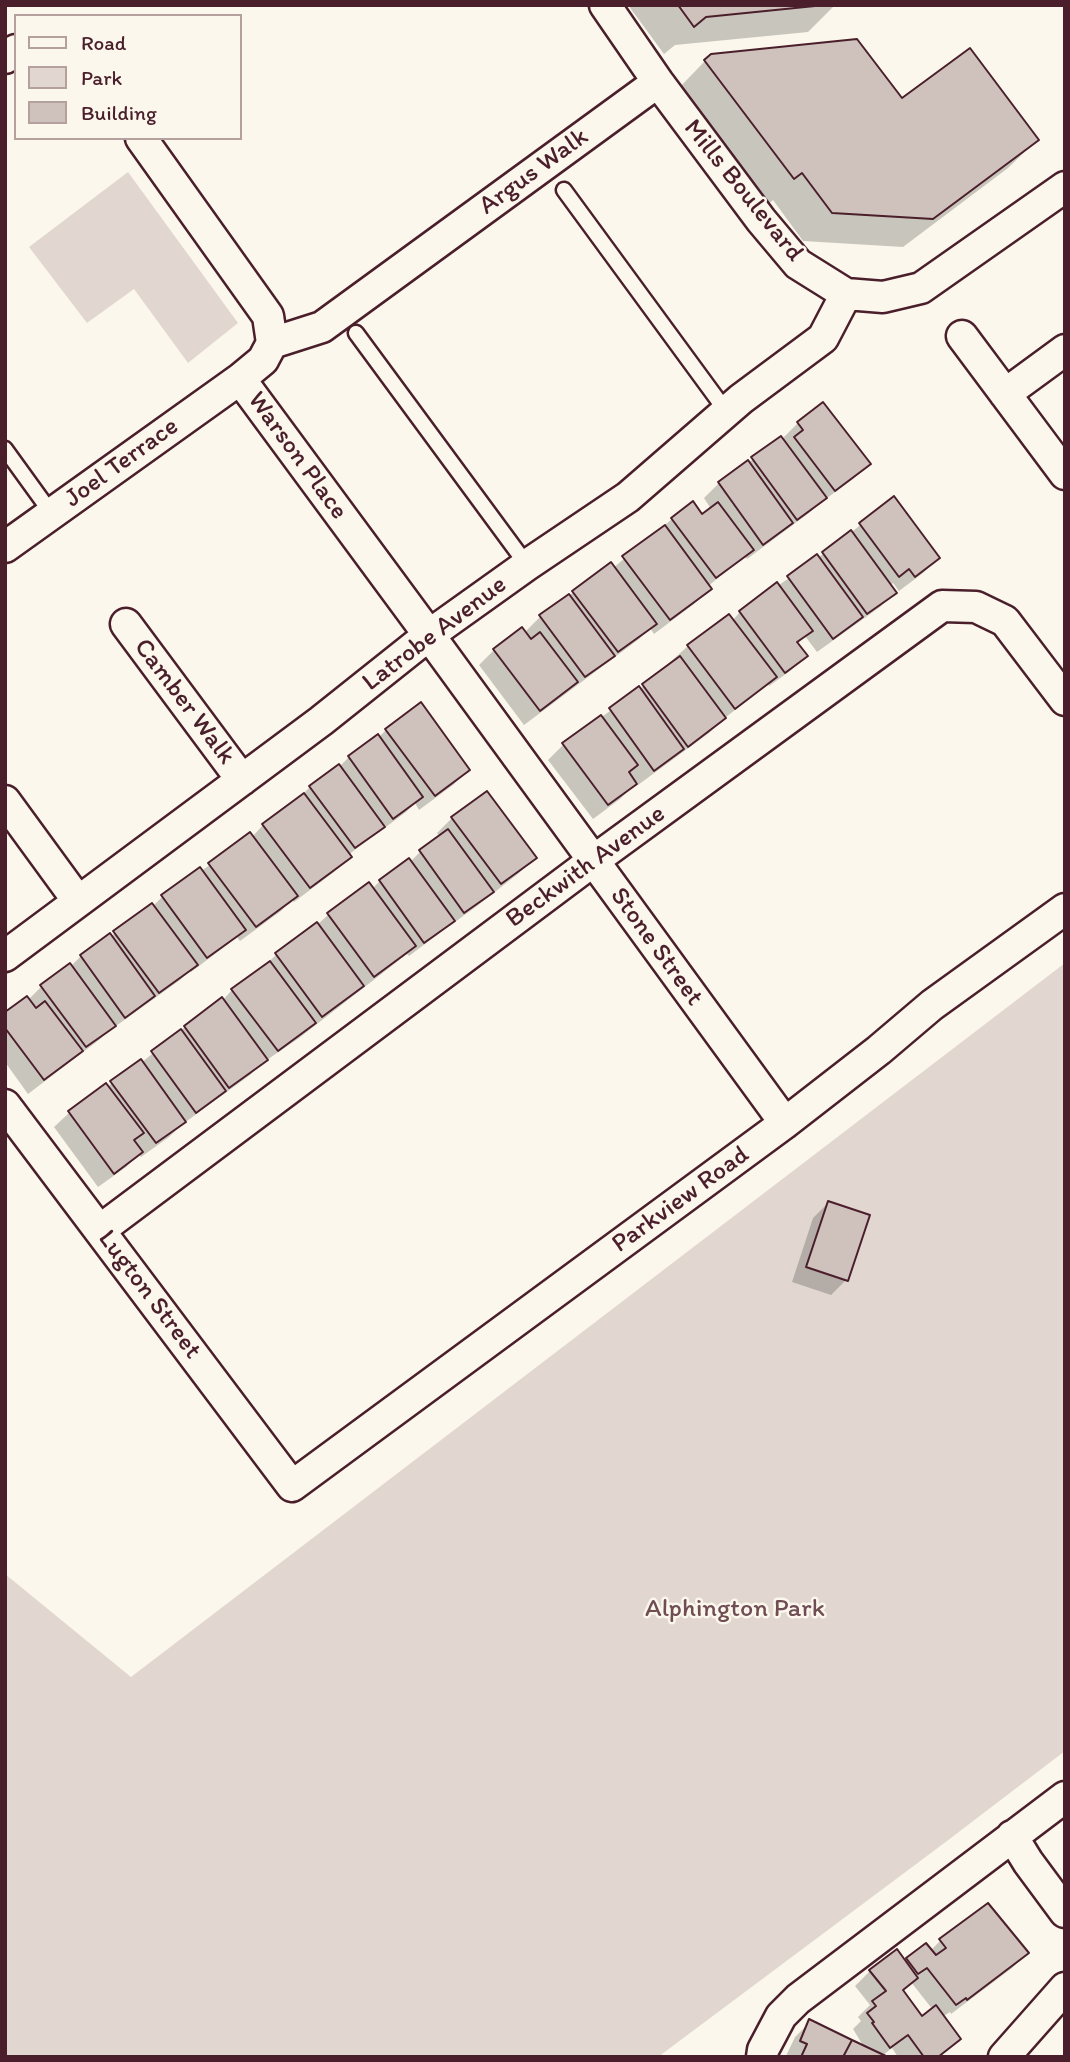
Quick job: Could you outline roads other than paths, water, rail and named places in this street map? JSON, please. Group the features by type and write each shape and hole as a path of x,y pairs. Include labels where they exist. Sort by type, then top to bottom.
{"street":[{"name":"Mills Boulevard","path":"605,5 631,97 761,220 797,264 846,294 883,297 921,288 1065,187"},
{"name":"Argus Walk","path":"272,343 322,327 435,246 631,97"},
{"path":"142,140 268,316 272,343"},
{"name":"Latrobe Avenue","path":"5,956 242,780 429,635 628,496 726,411 823,338 846,294"},
{"path":"962,336 1065,474"},
{"name":"Warson Place","path":"272,343 263,360 240,379 429,635"},
{"path":"1005,394 1065,350"},
{"name":"Joel Terrace","path":"5,547 240,379"},
{"name":"Beckwith Avenue","path":"100,1230 593,861 943,606 976,607 1005,621 1065,700"},
{"name":"Camber Walk","path":"125,624 242,780"},
{"name":"Stone Street","path":"429,635 785,1124"},
{"path":"5,801 78,901"},
{"name":"Parkview Road","path":"292,1486 785,1124 932,1006 1065,909"},
{"name":"Lugton Street","path":"5,1105 292,1486"},
{"path":"762,2057 763,2050 781,2017 798,1999 1065,1797"},
{"path":"1012,1836 1065,1912"},
{"path":"1004,2057 1065,1988"}],"lane":[{"path":"564,190 726,411"},
{"path":"356,333 527,565"},
{"path":"5,449 52,514"}],"park label":[{"name":"Alphington Park","path":"735,1609"}]}
